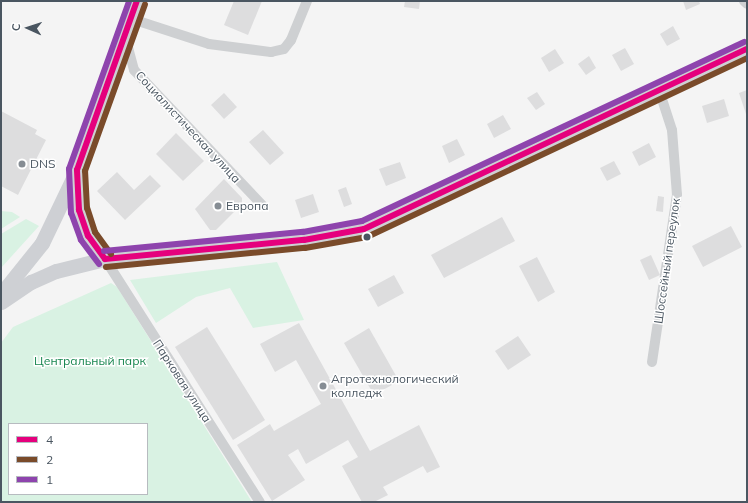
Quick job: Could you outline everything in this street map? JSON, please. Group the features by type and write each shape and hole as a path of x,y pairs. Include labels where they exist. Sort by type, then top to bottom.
{"main road":[{"path":"1,294 42,243 77,170 126,40 137,1"},
{"path":"1,302 50,274 105,258 304,240 364,229 747,49"},
{"path":"77,170 79,210 88,236 105,258"}],"street":[{"path":"132,19 209,44 272,52 280,51 288,44 306,1"},
{"path":"744,1 747,4"},
{"name":"Социалистическая улица","path":"126,40 134,70 263,206"},
{"name":"Шоссейный переулок","path":"652,362 677,194 672,130 659,90"},
{"name":"Парковая улица","path":"105,258 260,502"}],"green space":[{"path":"1,211 12,212 20,217 1,229"},
{"path":"26,219 39,226 1,268 1,234"},
{"path":"277,262 304,320 253,328 230,288 196,297 156,323 130,280"},
{"name":"Центральный парк","path":"111,283 117,287 252,502 1,502 1,343 13,327"}],"building":[{"path":"234,1 262,1 248,35 224,25"},
{"path":"405,1 420,1 419,9 404,7"},
{"path":"683,1 699,1 700,4 686,10"},
{"path":"673,26 680,39 667,46 660,34"},
{"path":"625,48 634,64 621,71 612,55"},
{"path":"555,49 564,63 549,72 541,58"},
{"path":"589,56 596,68 586,75 578,64"},
{"path":"747,90 747,117 739,93"},
{"path":"537,92 545,104 536,110 527,98"},
{"path":"224,93 237,107 224,119 211,105"},
{"path":"724,99 729,116 707,123 702,106"},
{"path":"1,111 37,130 35,134 46,140 18,195 1,186"},
{"path":"503,115 511,129 494,138 487,124"},
{"path":"263,130 284,153 270,165 249,142"},
{"path":"176,133 204,161 183,181 156,154"},
{"path":"457,139 465,155 449,163 442,146"},
{"path":"649,143 656,157 639,166 632,152"},
{"path":"614,161 621,174 607,181 600,168"},
{"path":"400,162 406,178 386,186 379,169"},
{"path":"117,172 134,190 150,175 161,186 125,220 97,191"},
{"name":"Европа","path":"224,179 242,198 242,204 216,230 210,230 195,209"},
{"path":"346,187 352,204 344,207 338,190"},
{"path":"313,194 319,212 301,218 295,200"},
{"path":"658,196 664,197 663,212 656,211"},
{"path":"502,217 515,241 444,278 431,255"},
{"path":"731,226 742,247 703,267 692,246"},
{"path":"651,255 660,275 649,280 640,260"},
{"path":"537,257 555,292 538,302 519,266"},
{"path":"394,275 404,293 378,307 368,289"},
{"path":"299,323 370,451 419,425 440,467 427,473 423,466 383,487 388,495 374,502 362,502 342,466 358,457 348,440 306,464 298,449 288,455 305,480 272,501 237,445 270,424 274,431 321,404 296,360 275,372 260,344"},
{"path":"207,327 265,420 233,440 175,347"},
{"path":"369,328 399,381 374,395 344,343"},
{"path":"518,336 531,355 508,370 495,351"}],"transit line":[{"name":"1","path":"99,264 81,240 71,213 69,169 129,1"},
{"name":"4","path":"105,259 88,236 79,210 77,170 137,1"},
{"name":"2","path":"111,254 95,232 87,208 85,171 145,4"},
{"name":"1","path":"104,251 303,232 362,221 744,42"},
{"name":"4","path":"105,259 304,240 364,229 747,49"},
{"name":"2","path":"106,267 305,248 367,237 747,58"}],"place":[{"name":"DNS","path":"22,164"},
{"name":"Европа","path":"218,206"},
{"name":"Агротехнологический колледж","path":"323,386"}]}
